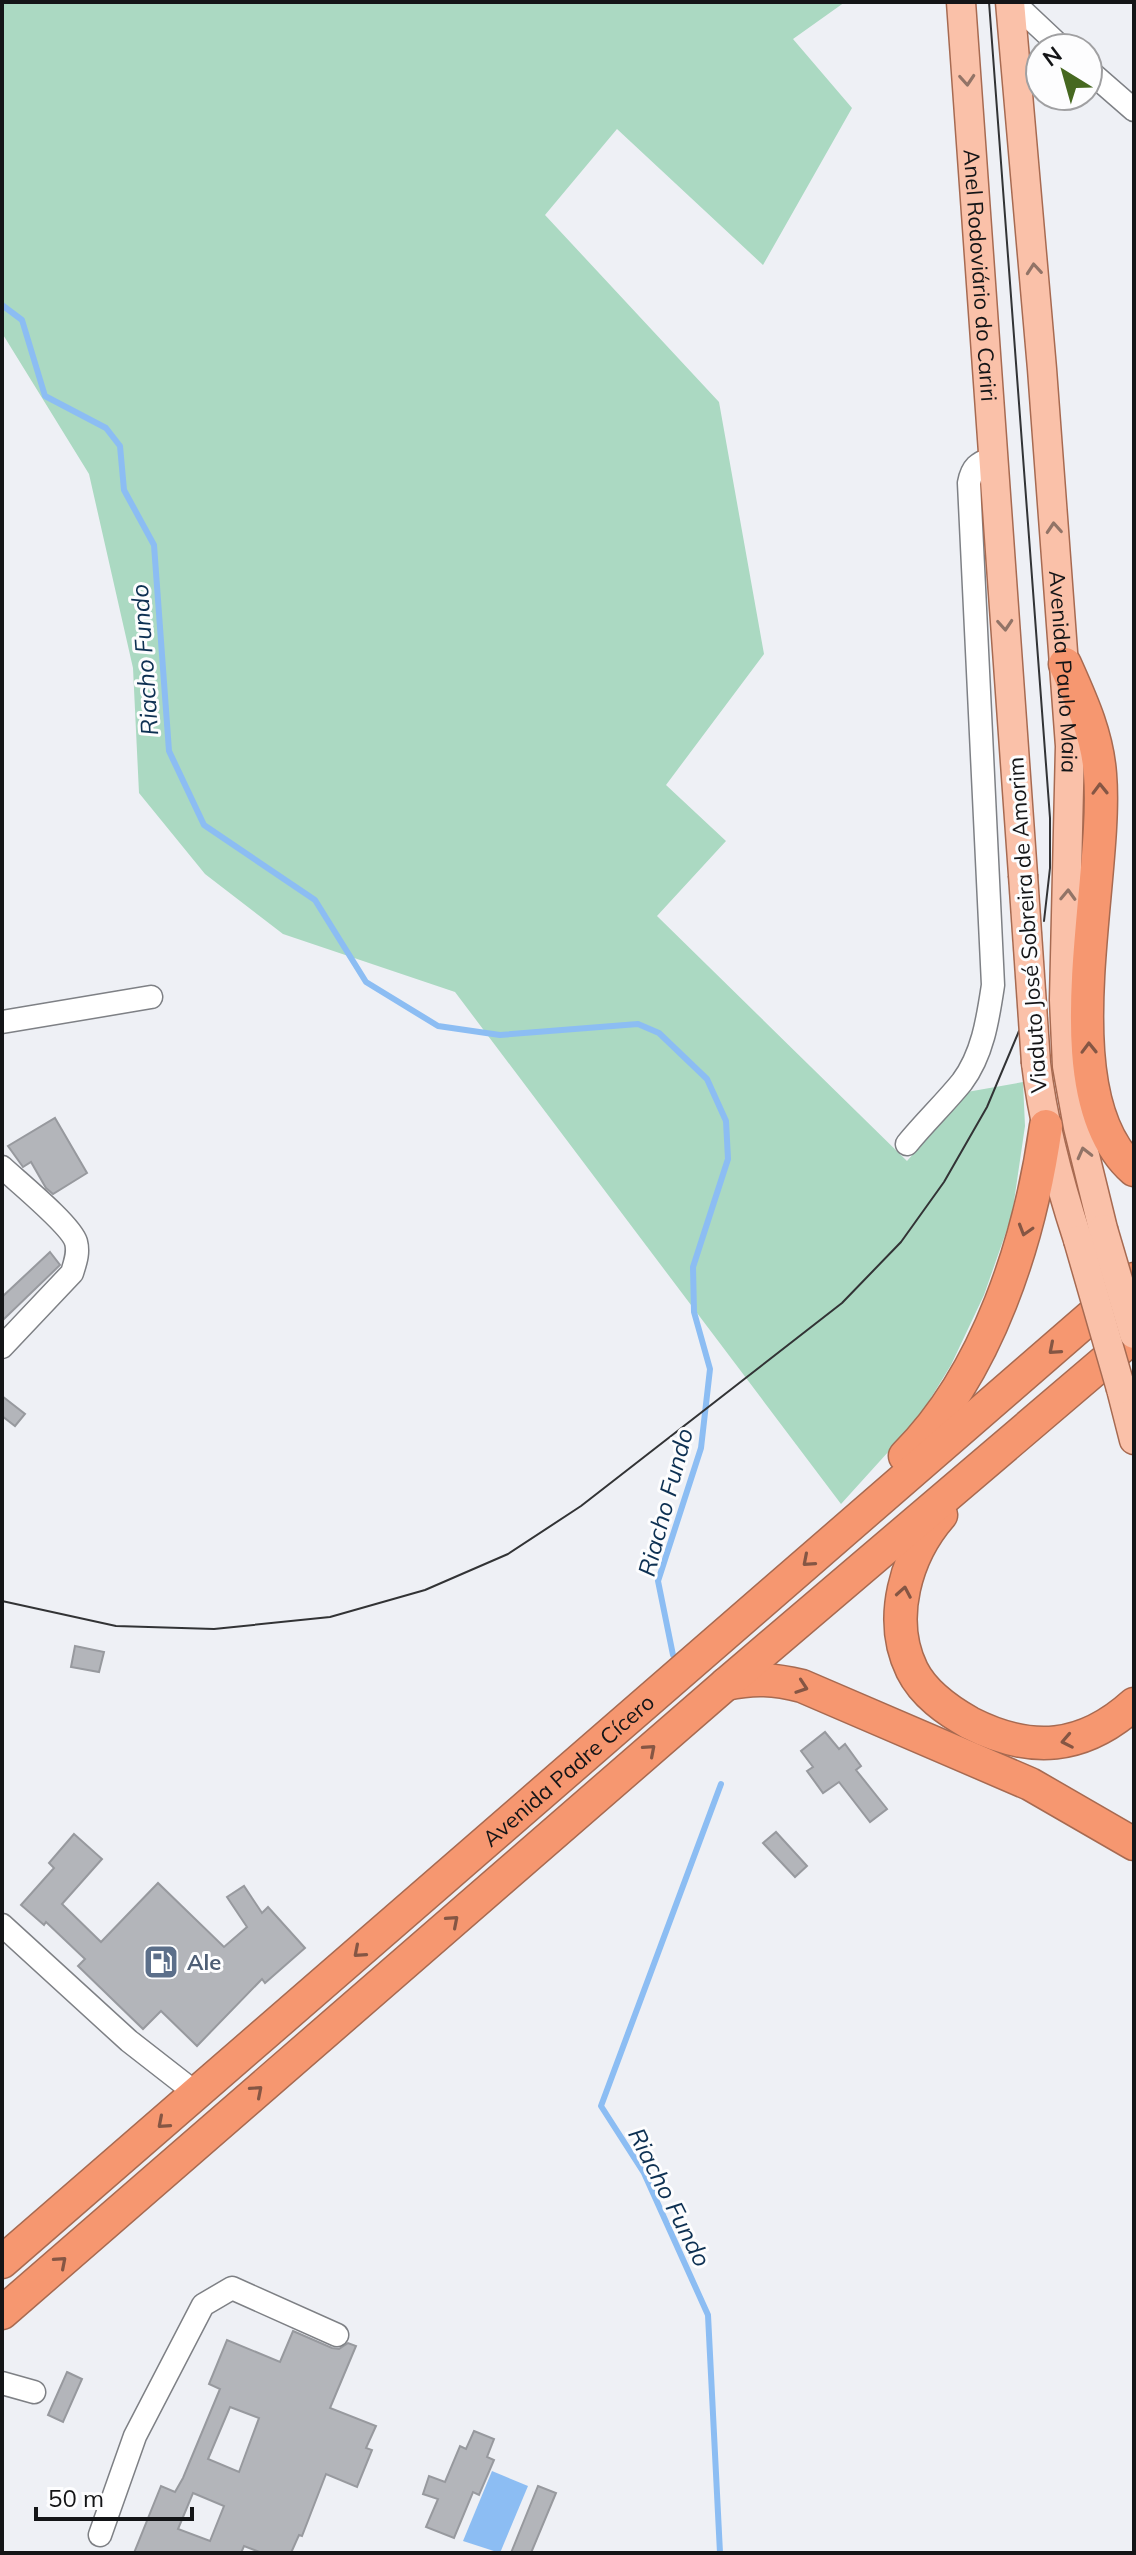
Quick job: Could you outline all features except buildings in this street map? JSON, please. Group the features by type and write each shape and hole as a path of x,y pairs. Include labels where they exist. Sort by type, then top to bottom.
{"highway":[{"path":"1065,664 1088,716 1100,774 1099,852 1088,1007 1089,1077 1102,1125 1112,1145 1134,1170"},
{"path":"838,1535 852,1508 938,1419 968,1369 995,1312 1026,1229 1046,1126"},
{"name":"Avenida Padre Cícero","path":"2,2262 1134,1279"},
{"name":"Avenida Padre Cícero","path":"2,2313 726,1684 980,1470 1134,1335"},
{"path":"980,1470 936,1521 909,1568 902,1604 902,1637 912,1670 930,1696 953,1713 1009,1740 1048,1745 1081,1738 1116,1720 1134,1704"},
{"path":"726,1684 753,1678 777,1679 802,1686 1030,1784 1134,1844"}],"main road":[{"name":"Anel Rodoviário do Cariri","path":"961,2 999,548"},
{"name":"Avenida Paulo Maia","path":"1012,2 1070,746 1064,1000 1067,1066 1091,1234 1134,1335"},
{"name":"Viaduto José Sobreira de Amorim","path":"999,548 1036,1063 1046,1126 1063,1196 1091,1234 1134,1440"}],"street":[{"path":"1012,2 1045,32"},
{"path":"1104,84 1134,110"},
{"path":"907,1144 963,1080 979,1049 989,1016 993,985 969,483 971,471 979,463 992,458"},
{"path":"2,1022 151,997"},
{"path":"2,1167 69,1229 77,1243 77,1260 72,1273 2,1347"},
{"path":"2,1925 129,2041 197,2094"},
{"path":"100,2535 135,2436 203,2305 232,2288 337,2335"},
{"path":"2,2383 34,2392"}],"green space":[{"path":"2,2 845,2 793,39 852,108 763,265 617,129 545,215 719,402 764,654 666,785 726,841 657,916 907,1161 967,1092 1023,1082 1025,1126 1012,1215 984,1295 951,1365 918,1419 841,1504 455,992 283,934 205,874 139,793 133,668 89,474 2,333"}],"water":[{"path":"492,2471 528,2486 500,2553 463,2541"}],"waterway":[{"name":"Riacho Fundo","path":"2,305 22,320 45,396 106,428 120,446 124,490 154,545 169,751 204,825 315,900 366,982 438,1026 500,1035 638,1024 659,1033 707,1079 726,1121 728,1159 693,1267 694,1312 710,1369 701,1448 658,1581 673,1655"},
{"name":"Riacho Fundo","path":"720,2553 708,2315 644,2173 601,2106 721,1784"}],"tram line":[{"path":"989,2 1050,818 1050,868 1044,921"},
{"path":"2,1601 116,1626 214,1629 330,1617 425,1590 508,1554 581,1506 842,1303 901,1242 944,1182 987,1107 1019,1031"}],"place":[{"name":"Ale","path":"161,1962"}]}
